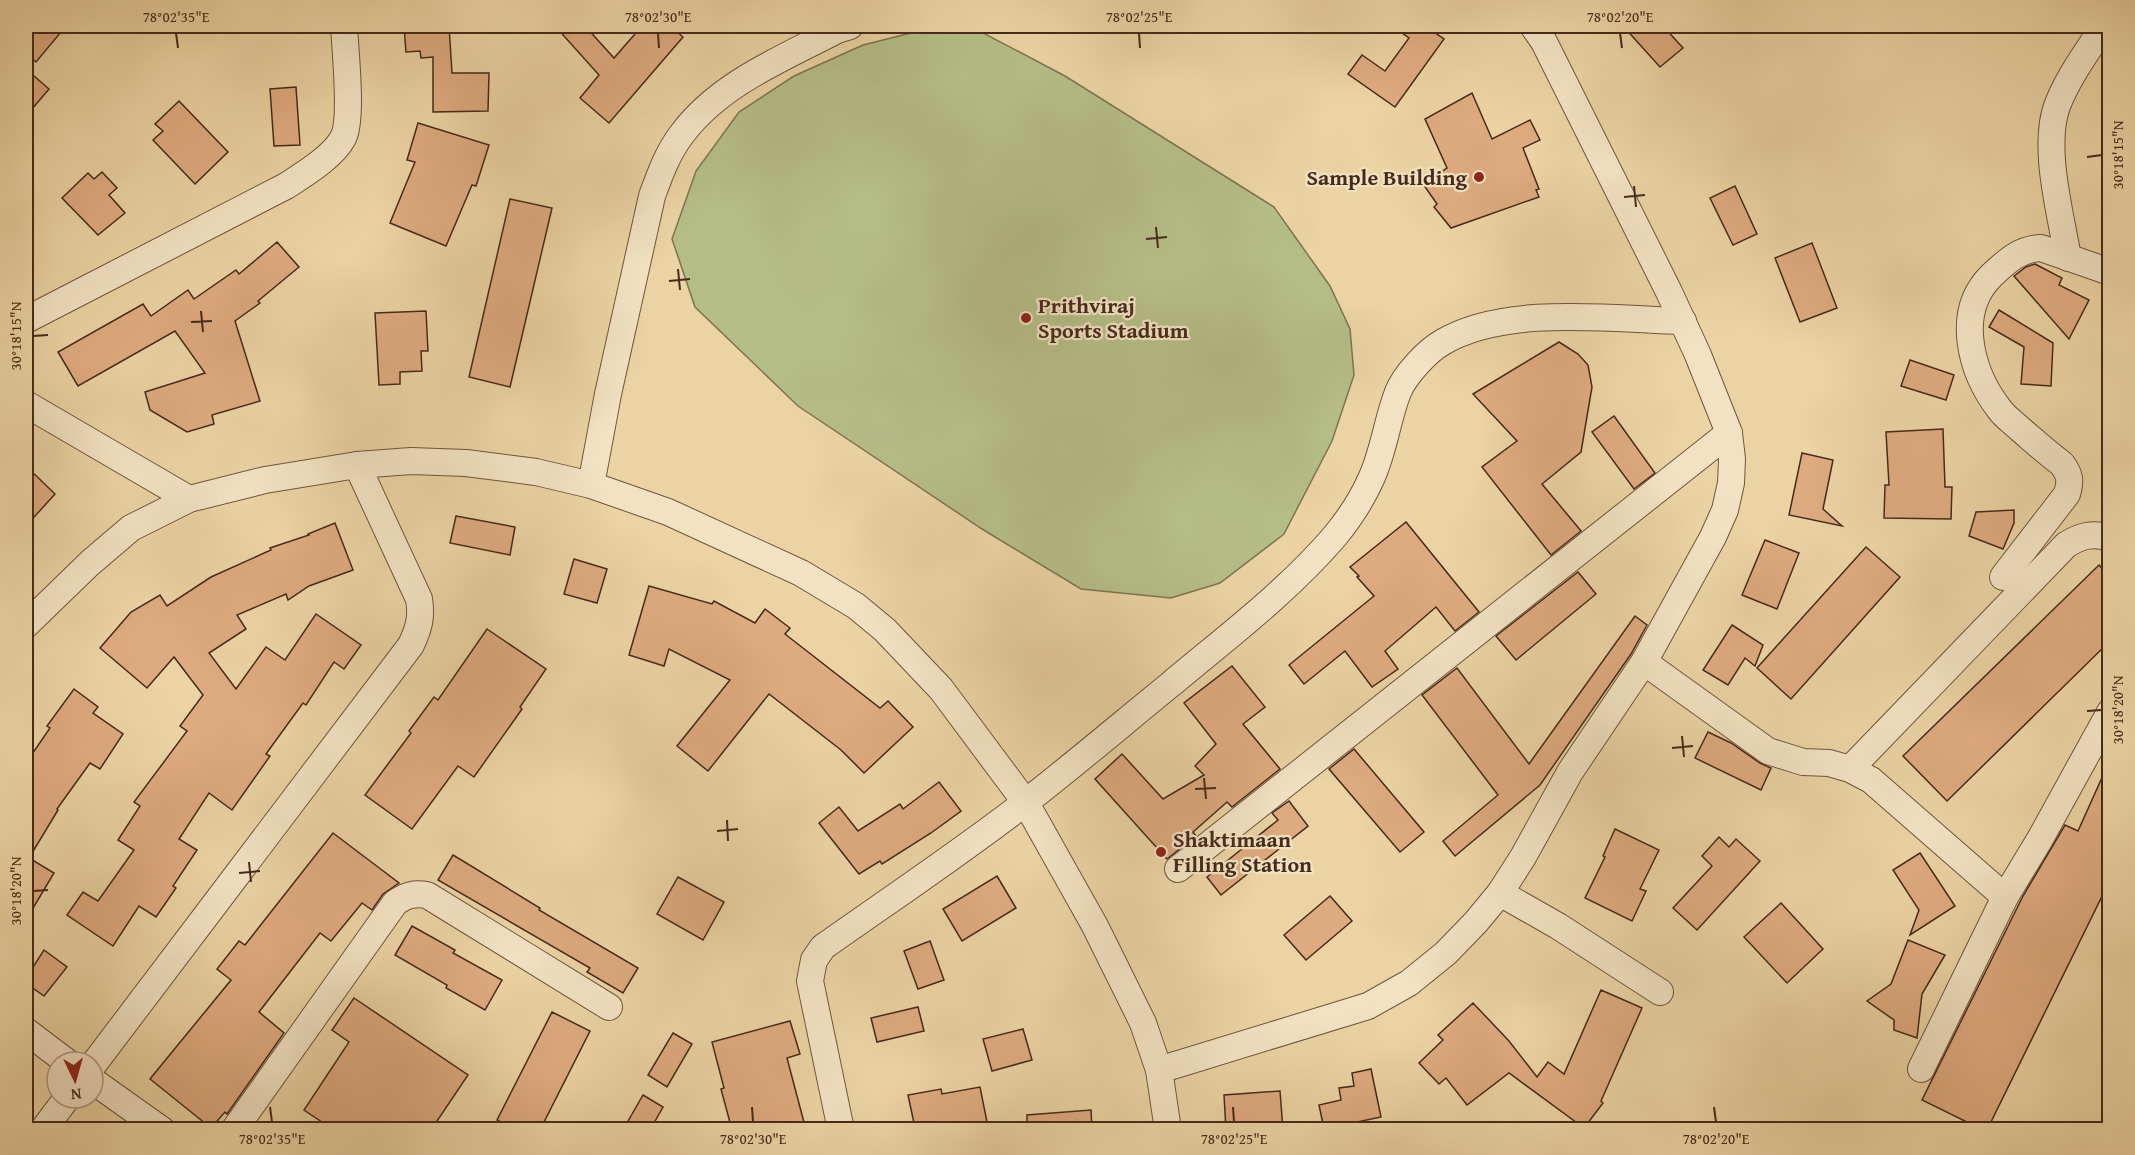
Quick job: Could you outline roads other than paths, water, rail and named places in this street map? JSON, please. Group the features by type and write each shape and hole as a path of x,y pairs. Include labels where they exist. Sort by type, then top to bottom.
{"street":[{"path":"26,320 286,186 322,162 343,138 348,112 344,26"},
{"path":"1159,1070 1368,1006 1408,983 1446,953 1500,893 1523,857 1570,772 1644,662 1713,537 1725,510 1731,483 1730,433 1683,321 1544,42 1533,26"},
{"path":"2068,258 2051,158 2052,129 2056,108 2067,84 2104,26"},
{"path":"591,485 608,393 652,196 664,165 682,133 716,99 757,72 841,27"},
{"path":"2003,577 2067,494 2071,483 2069,473 2062,464 2000,411 1975,364 1969,334 1970,316 1976,298 1986,281 2008,260 2030,248 2041,248 2109,272"},
{"path":"841,1130 810,981 814,960 823,947 1026,803 1240,627 1307,568 1337,533 1368,486 1381,454 1399,391 1420,360 1441,343 1466,331 1509,320 1539,317 1683,321"},
{"path":"26,404 189,499"},
{"path":"1178,869 1730,433"},
{"path":"26,625 90,563 131,528 189,499 265,480 357,465 411,461 466,463 536,472 591,485 668,512 790,568 856,606 885,630 940,689 1026,803 1095,926 1143,1023 1159,1070 1168,1130"},
{"path":"104,1050 411,645 419,629 421,614 419,599 357,465"},
{"path":"1850,769 2066,545 2077,538 2088,535 2103,535 2109,538"},
{"path":"1644,662 1768,751 1803,762 1829,763 1850,769 1871,780 2005,897"},
{"path":"1921,1069 2005,897 2040,839 2109,712"},
{"path":"1500,893 1558,926 1660,992"},
{"path":"234,1130 395,903 404,897 416,894 427,895 609,1006"},
{"path":"26,1031 51,1050"},
{"path":"105,1090 162,1130"},
{"path":"43,1130 58,1110"}],"place":[{"name":"Sample Building","path":"1479,177"},
{"name":"Prithviraj Sports Stadium","path":"1026,318"},
{"name":"Shaktimaan Filling Station","path":"1161,852"}]}
